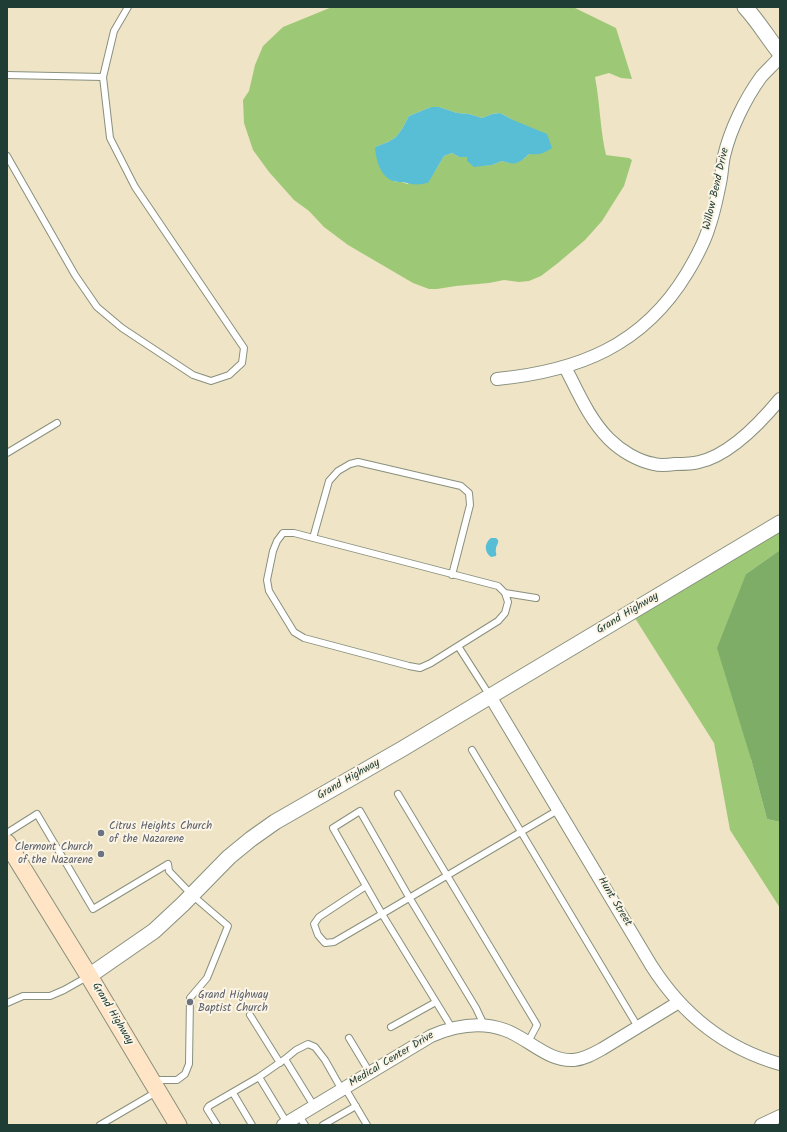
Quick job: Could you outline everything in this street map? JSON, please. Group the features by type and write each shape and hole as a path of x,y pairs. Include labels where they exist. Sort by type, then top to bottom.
{"main road":[{"path":"7,843 89,976"},
{"name":"Grand Highway","path":"89,976 178,1125"}],"street":[{"path":"745,7 780,52"},
{"name":"Willow Bend Drive","path":"497,379 524,376 585,361 608,350 629,336 648,321 665,304 680,284 705,240 710,226 720,184 724,155 743,106 762,76 780,57"},
{"path":"565,367 586,410 606,435 623,450 639,460 653,464 661,465 699,462 727,450 750,431 780,399"},
{"name":"Grand Highway","path":"89,976 154,931 229,856 276,822 402,749 780,523"},
{"name":"Hunt Street","path":"490,696 659,978 679,1002 699,1022 721,1038 734,1046 763,1059 780,1064"},
{"name":"Medical Center Drive","path":"285,1124 302,1120 314,1106 431,1036 452,1028 473,1025 504,1029 554,1057 573,1060 591,1055 679,1002"},
{"path":"761,1125 780,1116"}],"lane":[{"path":"7,156 75,275 98,307 122,328 193,375 211,380 229,375 242,364 244,348 135,187 110,138 103,77 114,31 128,7"},
{"path":"7,75 103,77"},
{"path":"7,453 57,423"},
{"path":"313,538 329,481 338,471 350,464 358,462 461,486 469,494 470,505 452,575"},
{"path":"283,533 294,533 452,575 498,586 505,593 508,602 505,613 498,621 431,663 420,668 304,638 298,635 294,632 269,591 267,580 273,551 277,541 283,533"},
{"path":"505,593 536,598"},
{"path":"458,646 490,696"},
{"path":"472,750 638,1027"},
{"path":"398,794 537,1025 528,1042"},
{"path":"366,886 319,917 314,924 318,934 325,942 334,942 558,810"},
{"path":"452,1028 382,914 333,828 360,811 409,898 476,1008 484,1026"},
{"path":"7,833 37,814 93,909 168,864 169,871 228,926 207,978 190,998 188,1064 185,1074 177,1080 154,1086 100,1125"},
{"path":"7,1003 23,996 50,996 89,976"},
{"path":"391,1027 436,1002"},
{"path":"250,1015 314,1106"},
{"path":"349,1038 370,1073"},
{"path":"217,1125 207,1109 209,1106 259,1077 283,1061 296,1050 308,1044 315,1047 325,1060 367,1125"},
{"path":"259,1077 285,1124"},
{"path":"233,1093 252,1125"},
{"path":"323,1125 356,1106"}],"green space":[{"path":"332,7 573,7 616,28 632,79 621,78 609,73 595,77 602,136 606,155 629,158 632,160 624,186 602,221 585,240 541,276 529,281 519,282 504,280 437,289 429,289 413,283 348,245 324,227 309,211 294,200 269,172 253,150 244,123 243,100 249,91 255,65 263,46 283,27","holes":["431,107 439,107 457,113 469,114 482,118 500,113 513,120 529,154 523,159 513,163 502,161 492,165 474,166 467,157 459,157 452,153 444,156 435,171 407,184 395,182 375,147 396,137 409,116"]},
{"path":"780,529 780,550 746,574 751,759 767,819 780,822 780,908 730,830 714,743 633,615"},
{"path":"780,550 780,822 767,819 751,759 717,648 746,574"}],"water":[{"path":"431,107 439,107 457,113 469,114 482,118 500,113 547,134 552,148 541,154 529,154 517,163 502,161 492,165 474,167 467,161 467,157 459,157 452,153 444,156 428,183 412,184 389,179 380,167 376,157 375,147 396,137 409,116"},
{"path":"491,538 496,538 498,541 496,556 491,557 487,553 486,545"}],"place":[{"name":"Citrus Heights Church of the Nazarene","path":"101,833"},
{"name":"Clermont Church of the Nazarene","path":"101,854"},
{"name":"Grand Highway Baptist Church","path":"190,1002"}]}
